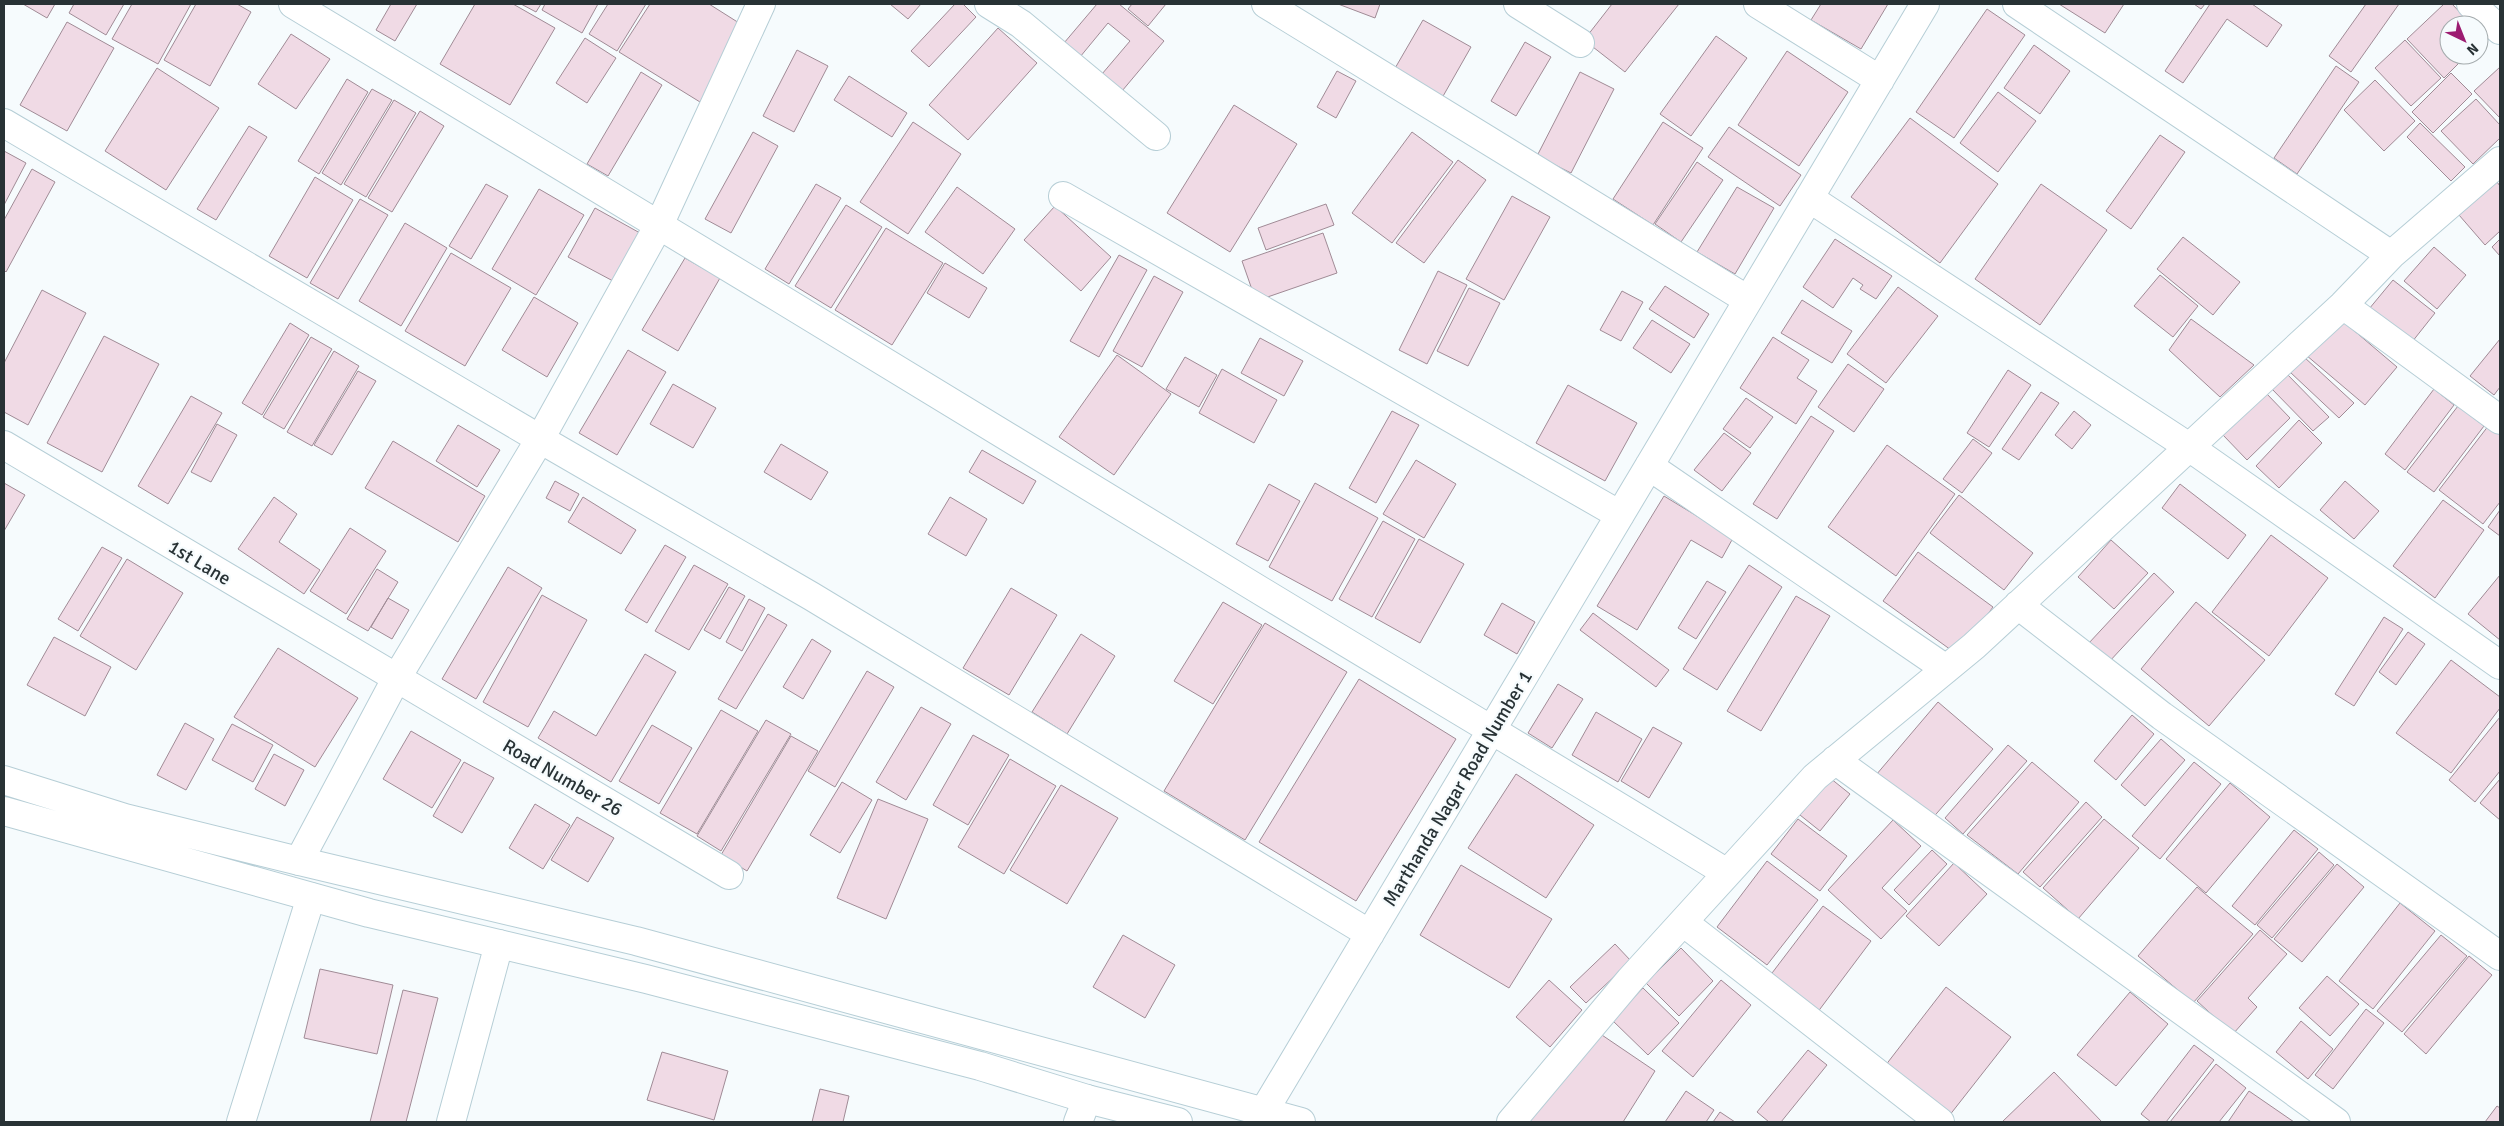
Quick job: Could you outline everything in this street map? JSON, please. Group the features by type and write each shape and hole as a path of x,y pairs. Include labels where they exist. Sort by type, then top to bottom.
{"street":[{"path":"293,4 660,223 1218,566 1492,728 1727,873"},
{"path":"298,862 396,679 540,439 660,223 761,4"},
{"path":"989,4 1021,24 1156,136"},
{"path":"1266,4 1748,300"},
{"path":"1518,4 1580,43"},
{"path":"1758,4 1880,80"},
{"name":"Marthanda Nagar Road Number 1","path":"1264,1111 1925,4"},
{"path":"2018,4 2391,255"},
{"path":"2471,4 2500,30"},
{"path":"4,123 540,439 811,596 1370,934"},
{"path":"1511,1122 1630,980 1815,777 1946,669 2018,605 2343,305 2391,255 2499,165"},
{"path":"1063,196 1620,515"},
{"path":"1809,198 2188,447 2500,664"},
{"path":"2343,305 2500,420"},
{"name":"1st Lane","path":"4,445 396,679"},
{"path":"1649,466 1946,669"},
{"path":"2018,605 2162,716 2500,956"},
{"name":"Road Number 26","path":"396,679 730,875"},
{"path":"1836,760 2336,1122"},
{"path":"4,780 125,818 298,862 636,942 1301,1122"},
{"path":"4,811 311,897 646,979 980,1066 1082,1111 1178,1122"},
{"path":"241,1122 311,897"},
{"path":"1683,922 1940,1122"},
{"path":"450,1122 499,944"}],"building":[{"path":"23,4 55,4 47,18"},
{"path":"74,4 124,4 106,35 69,13"},
{"path":"132,4 191,4 158,64 112,39"},
{"path":"196,4 237,4 251,12 210,86 164,60"},
{"path":"391,4 417,4 395,41 376,30"},
{"path":"475,4 513,4 555,28 510,105 440,64"},
{"path":"521,4 541,4 536,12"},
{"path":"545,4 598,4 582,33 542,10"},
{"path":"608,4 646,4 617,51 589,34"},
{"path":"650,4 709,4 747,28 700,102 619,52"},
{"path":"890,4 921,4 908,19"},
{"path":"955,4 963,4 976,17 929,67 911,51"},
{"path":"1097,4 1119,4 1164,41 1122,91 1102,74 1130,41 1108,23 1080,57 1064,43"},
{"path":"1132,4 1166,4 1148,26 1128,9"},
{"path":"1338,4 1380,4 1375,18"},
{"path":"1612,4 1679,4 1625,72 1584,40"},
{"path":"1821,4 1888,4 1861,49 1811,20"},
{"path":"2059,4 2124,4 2105,33"},
{"path":"2194,4 2205,4 2201,9"},
{"path":"2210,4 2252,4 2282,25 2267,47 2227,19 2183,83 2165,71"},
{"path":"2366,4 2399,4 2351,72 2329,56"},
{"path":"2444,4 2452,4 2462,15 2439,15 2439,65 2457,65 2444,78 2407,39"},
{"path":"1987,9 2025,35 1954,138 1916,112"},
{"path":"1423,20 1471,47 1442,98 1394,70"},
{"path":"67,22 114,48 67,131 20,105"},
{"path":"998,28 1037,63 968,140 929,105"},
{"path":"291,34 330,59 296,109 258,84"},
{"path":"1716,36 1747,58 1691,136 1660,114"},
{"path":"585,38 616,58 587,103 556,83"},
{"path":"2405,40 2441,78 2411,106 2375,68"},
{"path":"1525,42 1551,57 1516,116 1491,101"},
{"path":"2034,45 2070,71 2040,114 2004,88"},
{"path":"797,50 828,66 794,132 763,116"},
{"path":"1787,51 1848,92 1799,166 1738,125"},
{"path":"2336,66 2359,82 2297,174 2274,158"},
{"path":"2500,67 2500,118 2474,91"},
{"path":"157,68 219,108 166,190 105,151"},
{"path":"1337,71 1356,81 1336,118 1317,107"},
{"path":"641,72 662,85 608,176 587,164"},
{"path":"1580,72 1614,89 1571,173 1537,156"},
{"path":"2451,73 2472,94 2433,133 2412,112"},
{"path":"849,76 907,113 892,137 834,100"},
{"path":"347,79 368,92 319,174 298,161"},
{"path":"2375,80 2415,121 2384,151 2344,110"},
{"path":"372,89 392,100 341,185 322,173"},
{"path":"1998,92 2036,121 1998,172 1960,143"},
{"path":"2476,99 2500,125 2500,138 2473,164 2441,131"},
{"path":"394,100 416,113 366,197 344,184"},
{"path":"1234,105 1297,144 1230,252 1167,213"},
{"path":"420,111 444,126 392,212 368,198"},
{"path":"1910,118 1998,184 1940,263 1851,197"},
{"path":"913,122 961,154 908,234 860,202"},
{"path":"1663,122 1703,148 1653,225 1613,199"},
{"path":"2420,123 2465,167 2451,181 2407,137"},
{"path":"249,126 267,137 216,220 197,209"},
{"path":"1729,127 1801,175 1780,206 1708,157"},
{"path":"753,132 778,146 731,233 705,219"},
{"path":"1412,132 1453,162 1392,243 1352,213"},
{"path":"2160,135 2185,152 2131,229 2106,211"},
{"path":"4,151 26,163 4,205"},
{"path":"1458,160 1486,180 1424,263 1396,243"},
{"path":"1697,162 1723,180 1681,242 1655,224"},
{"path":"32,169 55,182 6,272 4,270 4,220"},
{"path":"315,177 353,200 307,278 269,256"},
{"path":"2497,182 2500,186 2500,231 2485,245 2459,215"},
{"path":"486,184 508,196 471,259 449,246"},
{"path":"816,184 841,198 789,284 765,269"},
{"path":"2041,184 2107,230 2040,325 1975,279"},
{"path":"957,187 1015,229 983,274 925,232"},
{"path":"1737,187 1774,208 1735,274 1697,252"},
{"path":"539,189 584,215 536,295 492,269"},
{"path":"1512,196 1550,217 1504,300 1466,279"},
{"path":"360,199 388,215 338,299 310,283"},
{"path":"1326,204 1334,225 1266,250 1258,228"},
{"path":"846,205 882,227 831,308 795,286"},
{"path":"1055,206 1111,257 1081,291 1024,240"},
{"path":"595,208 640,233 613,281 568,257"},
{"path":"405,223 447,248 401,326 359,301"},
{"path":"886,228 943,263 892,345 835,310"},
{"path":"1323,233 1337,273 1256,301 1242,261"},
{"path":"2183,237 2240,282 2213,315 2157,269"},
{"path":"1835,239 1892,276 1876,299 1860,289 1863,285 1853,278 1833,308 1803,287"},
{"path":"2500,239 2500,256 2492,247"},
{"path":"2434,247 2466,275 2437,309 2404,281"},
{"path":"451,253 511,288 465,366 405,331"},
{"path":"1119,255 1147,270 1099,357 1070,341"},
{"path":"685,258 720,278 678,351 642,330"},
{"path":"945,263 987,288 969,318 927,293"},
{"path":"1438,271 1467,285 1427,364 1399,350"},
{"path":"2160,275 2198,306 2173,337 2134,306"},
{"path":"1154,276 1183,292 1142,367 1113,351"},
{"path":"2393,280 2435,313 2412,342 2369,309"},
{"path":"1665,286 1709,314 1694,338 1649,309"},
{"path":"1898,287 1938,316 1886,383 1847,354"},
{"path":"1469,288 1500,303 1468,366 1437,351"},
{"path":"42,290 86,313 28,425 4,412 4,363"},
{"path":"1622,291 1643,302 1621,341 1600,330"},
{"path":"534,297 578,323 547,377 502,350"},
{"path":"1802,300 1852,331 1832,363 1781,333"},
{"path":"2338,317 2397,367 2365,405 2306,355"},
{"path":"2191,319 2254,365 2220,397 2169,350"},
{"path":"1652,320 1690,344 1671,373 1633,348"},
{"path":"290,323 309,335 262,415 242,403"},
{"path":"104,336 159,364 102,472 47,443"},
{"path":"311,337 332,349 284,429 263,417"},
{"path":"1773,337 1809,360 1797,378 1817,391 1796,424 1740,388"},
{"path":"1260,338 1303,361 1284,396 1241,373"},
{"path":"2500,339 2500,387 2494,395 2470,376"},
{"path":"628,350 666,372 617,455 579,433"},
{"path":"334,351 359,366 312,446 287,432"},
{"path":"1117,355 1171,394 1114,475 1059,437"},
{"path":"1185,357 1217,375 1199,407 1166,389"},
{"path":"2304,357 2354,403 2339,418 2290,372"},
{"path":"1848,364 1884,389 1854,432 1818,407"},
{"path":"1222,369 1277,400 1254,443 1199,413"},
{"path":"2008,370 2031,385 1989,447 1967,433"},
{"path":"358,371 376,381 332,455 314,445"},
{"path":"2285,372 2329,417 2313,431 2270,387"},
{"path":"673,384 716,408 693,448 650,424"},
{"path":"1568,385 1637,423 1605,481 1536,443"},
{"path":"2434,389 2454,405 2405,470 2385,454"},
{"path":"2041,392 2059,403 2019,460 2002,449"},
{"path":"2266,393 2290,418 2247,460 2223,435"},
{"path":"191,396 222,413 168,504 138,486"},
{"path":"1746,398 1773,417 1750,448 1723,429"},
{"path":"2458,406 2484,426 2434,492 2407,472"},
{"path":"1392,411 1419,425 1376,503 1349,488"},
{"path":"2074,411 2091,425 2072,449 2055,435"},
{"path":"1811,416 1834,431 1777,519 1753,504"},
{"path":"2299,420 2322,443 2279,488 2256,466"},
{"path":"217,424 237,435 211,482 191,472"},
{"path":"458,425 500,450 477,487 436,461"},
{"path":"2489,425 2500,434 2500,502 2483,524 2439,490"},
{"path":"1724,433 1751,453 1722,491 1694,470"},
{"path":"1973,439 1992,453 1962,493 1943,479"},
{"path":"393,441 485,496 458,542 365,488"},
{"path":"781,444 828,472 811,500 764,472"},
{"path":"1887,445 1955,494 1896,576 1828,527"},
{"path":"982,450 1036,481 1023,504 969,472"},
{"path":"1416,460 1456,484 1424,538 1383,514"},
{"path":"555,481 579,494 570,511 546,498"},
{"path":"2345,481 2379,511 2354,539 2320,510"},
{"path":"4,483 25,495 4,531"},
{"path":"1315,483 1378,518 1332,601 1269,567"},
{"path":"1269,484 1300,501 1268,561 1236,544"},
{"path":"2180,484 2246,535 2228,559 2162,508"},
{"path":"1959,495 2033,553 2004,590 1930,533"},
{"path":"1664,496 1733,538 1722,558 1691,540 1637,630 1597,606"},
{"path":"274,497 297,514 279,542 320,570 304,594 238,549"},
{"path":"583,497 636,530 621,554 568,522"},
{"path":"950,497 987,519 966,556 928,534"},
{"path":"2443,500 2484,530 2435,598 2393,566"},
{"path":"2500,510 2500,536 2488,527"},
{"path":"1383,521 1415,539 1372,617 1339,599"},
{"path":"350,528 386,551 346,614 310,591"},
{"path":"2271,535 2328,578 2269,656 2212,612"},
{"path":"1419,539 1464,564 1420,643 1375,618"},
{"path":"2111,540 2148,573 2114,609 2078,577"},
{"path":"665,545 686,557 647,623 625,610"},
{"path":"102,547 122,558 78,631 58,619"},
{"path":"1918,552 1993,607 1958,655 1883,601"},
{"path":"127,559 183,593 136,670 80,636"},
{"path":"694,565 728,584 689,650 655,631"},
{"path":"1749,565 1782,587 1717,690 1683,669"},
{"path":"508,567 542,588 476,699 442,679"},
{"path":"377,569 398,582 368,631 347,619"},
{"path":"2154,573 2174,592 2108,663 2088,644"},
{"path":"2500,575 2500,640 2468,614"},
{"path":"1707,581 1726,592 1696,639 1678,628"},
{"path":"729,587 745,596 720,639 704,630"},
{"path":"1011,588 1057,615 1009,695 963,668"},
{"path":"542,595 587,620 528,727 483,702"},
{"path":"1796,596 1830,616 1761,731 1727,711"},
{"path":"388,598 409,610 392,639 371,627"},
{"path":"749,599 765,608 742,651 726,642"},
{"path":"1223,602 1262,625 1213,704 1174,681"},
{"path":"2196,602 2265,660 2209,726 2141,669"},
{"path":"1502,603 1535,622 1517,654 1484,635"},
{"path":"1593,613 1669,670 1656,687 1580,630"},
{"path":"768,614 787,625 736,709 718,699"},
{"path":"2384,617 2403,629 2354,706 2335,694"},
{"path":"1265,623 1347,672 1245,840 1164,791"},
{"path":"2408,632 2425,644 2396,685 2379,672"},
{"path":"1081,634 1115,656 1067,734 1032,712"},
{"path":"54,637 111,667 85,716 27,685"},
{"path":"812,639 831,651 803,699 783,687"},
{"path":"278,648 358,698 315,767 234,717"},
{"path":"645,654 676,672 611,782 538,738 554,711 596,736"},
{"path":"2451,660 2500,697 2500,708 2451,773 2396,733"},
{"path":"867,671 894,687 835,787 808,771"},
{"path":"1359,679 1456,739 1356,901 1259,842"},
{"path":"1558,684 1583,699 1552,748 1528,733"},
{"path":"1938,702 1993,749 1930,821 1876,775"},
{"path":"921,707 951,724 906,800 876,782"},
{"path":"721,710 758,731 697,834 660,813"},
{"path":"1596,712 1642,739 1618,782 1572,755"},
{"path":"2132,715 2154,734 2116,780 2094,761"},
{"path":"2500,717 2500,771 2475,802 2449,780"},
{"path":"766,720 791,734 721,851 697,836"},
{"path":"185,723 214,739 186,790 157,775"},
{"path":"232,724 273,745 253,782 212,760"},
{"path":"652,725 692,748 659,804 619,781"},
{"path":"1653,727 1682,743 1649,798 1621,781"},
{"path":"411,731 461,760 432,808 383,779"},
{"path":"973,735 1009,755 968,825 933,805"},
{"path":"791,736 818,751 747,871 721,855"},
{"path":"2161,739 2185,760 2145,806 2121,785"},
{"path":"2008,745 2027,761 1963,834 1945,818"},
{"path":"274,754 304,770 285,806 255,789"},
{"path":"1010,759 1056,786 1004,874 958,847"},
{"path":"464,762 494,778 462,833 433,816"},
{"path":"2032,762 2079,802 2018,874 1967,835"},
{"path":"2194,762 2221,784 2160,859 2132,836"},
{"path":"1516,774 1594,825 1546,898 1468,848"},
{"path":"1830,778 1850,794 1820,831 1800,815"},
{"path":"2500,779 2500,820 2480,803"},
{"path":"842,782 872,800 840,853 810,835"},
{"path":"2230,783 2270,817 2206,893 2166,859"},
{"path":"1061,785 1118,818 1067,904 1010,870"},
{"path":"878,799 928,819 886,919 837,898"},
{"path":"2086,802 2102,817 2040,887 2023,872"},
{"path":"535,804 570,825 543,869 509,848"},
{"path":"577,817 614,838 588,882 551,860"},
{"path":"1798,819 1847,856 1820,891 1771,854"},
{"path":"2104,819 2139,848 2078,919 2043,888"},
{"path":"1893,820 1921,846 1882,888 1907,911 1881,939 1828,890"},
{"path":"2294,830 2318,849 2255,925 2232,906"},
{"path":"1932,850 1947,864 1909,905 1894,890"},
{"path":"2319,852 2334,865 2272,938 2257,925"},
{"path":"1767,861 1818,900 1767,965 1717,927"},
{"path":"1954,863 1987,894 1939,946 1906,916"},
{"path":"2337,864 2364,887 2302,962 2274,939"},
{"path":"1461,865 1552,919 1509,988 1420,935"},
{"path":"2197,887 2253,934 2193,1003 2138,956"},
{"path":"2400,903 2435,931 2373,1009 2339,981"},
{"path":"1823,906 1871,941 1817,1013 1769,977"},
{"path":"2260,930 2287,954 2248,998 2257,1007 2233,1034 2197,1001"},
{"path":"1123,935 1175,965 1145,1018 1093,987"},
{"path":"2441,935 2467,956 2402,1032 2377,1011"},
{"path":"1615,944 1631,961 1586,1003 1570,987"},
{"path":"1681,948 1713,981 1679,1016 1646,983"},
{"path":"2469,956 2492,975 2426,1054 2404,1034"},
{"path":"320,969 393,985 377,1054 304,1038"},
{"path":"2327,976 2359,1004 2330,1036 2299,1008"},
{"path":"1549,980 1582,1010 1550,1047 1516,1017"},
{"path":"1721,980 1751,1005 1693,1077 1662,1051"},
{"path":"1946,987 2011,1037 1949,1116 1885,1066"},
{"path":"1643,988 1679,1023 1648,1055 1612,1020"},
{"path":"403,990 438,998 406,1122 370,1122"},
{"path":"2130,992 2168,1024 2116,1086 2077,1055"},
{"path":"2366,1009 2384,1023 2333,1089 2315,1075"},
{"path":"2301,1021 2333,1049 2308,1079 2276,1052"},
{"path":"1596,1031 1655,1071 1623,1122 1516,1122"},
{"path":"2194,1045 2214,1060 2166,1122 2151,1122 2141,1114"},
{"path":"1808,1050 1827,1065 1781,1122 1769,1122 1757,1112"},
{"path":"662,1052 728,1071 714,1120 647,1100"},
{"path":"2216,1064 2246,1088 2219,1122 2170,1122"},
{"path":"2054,1072 2102,1122 2002,1122"},
{"path":"820,1089 849,1096 843,1122 812,1122"},
{"path":"1686,1091 1714,1110 1706,1122 1665,1122"},
{"path":"2249,1091 2294,1122 2228,1122"},
{"path":"2497,1106 2500,1108 2500,1122 2485,1122"},
{"path":"1720,1112 1735,1122 1713,1122"}]}
